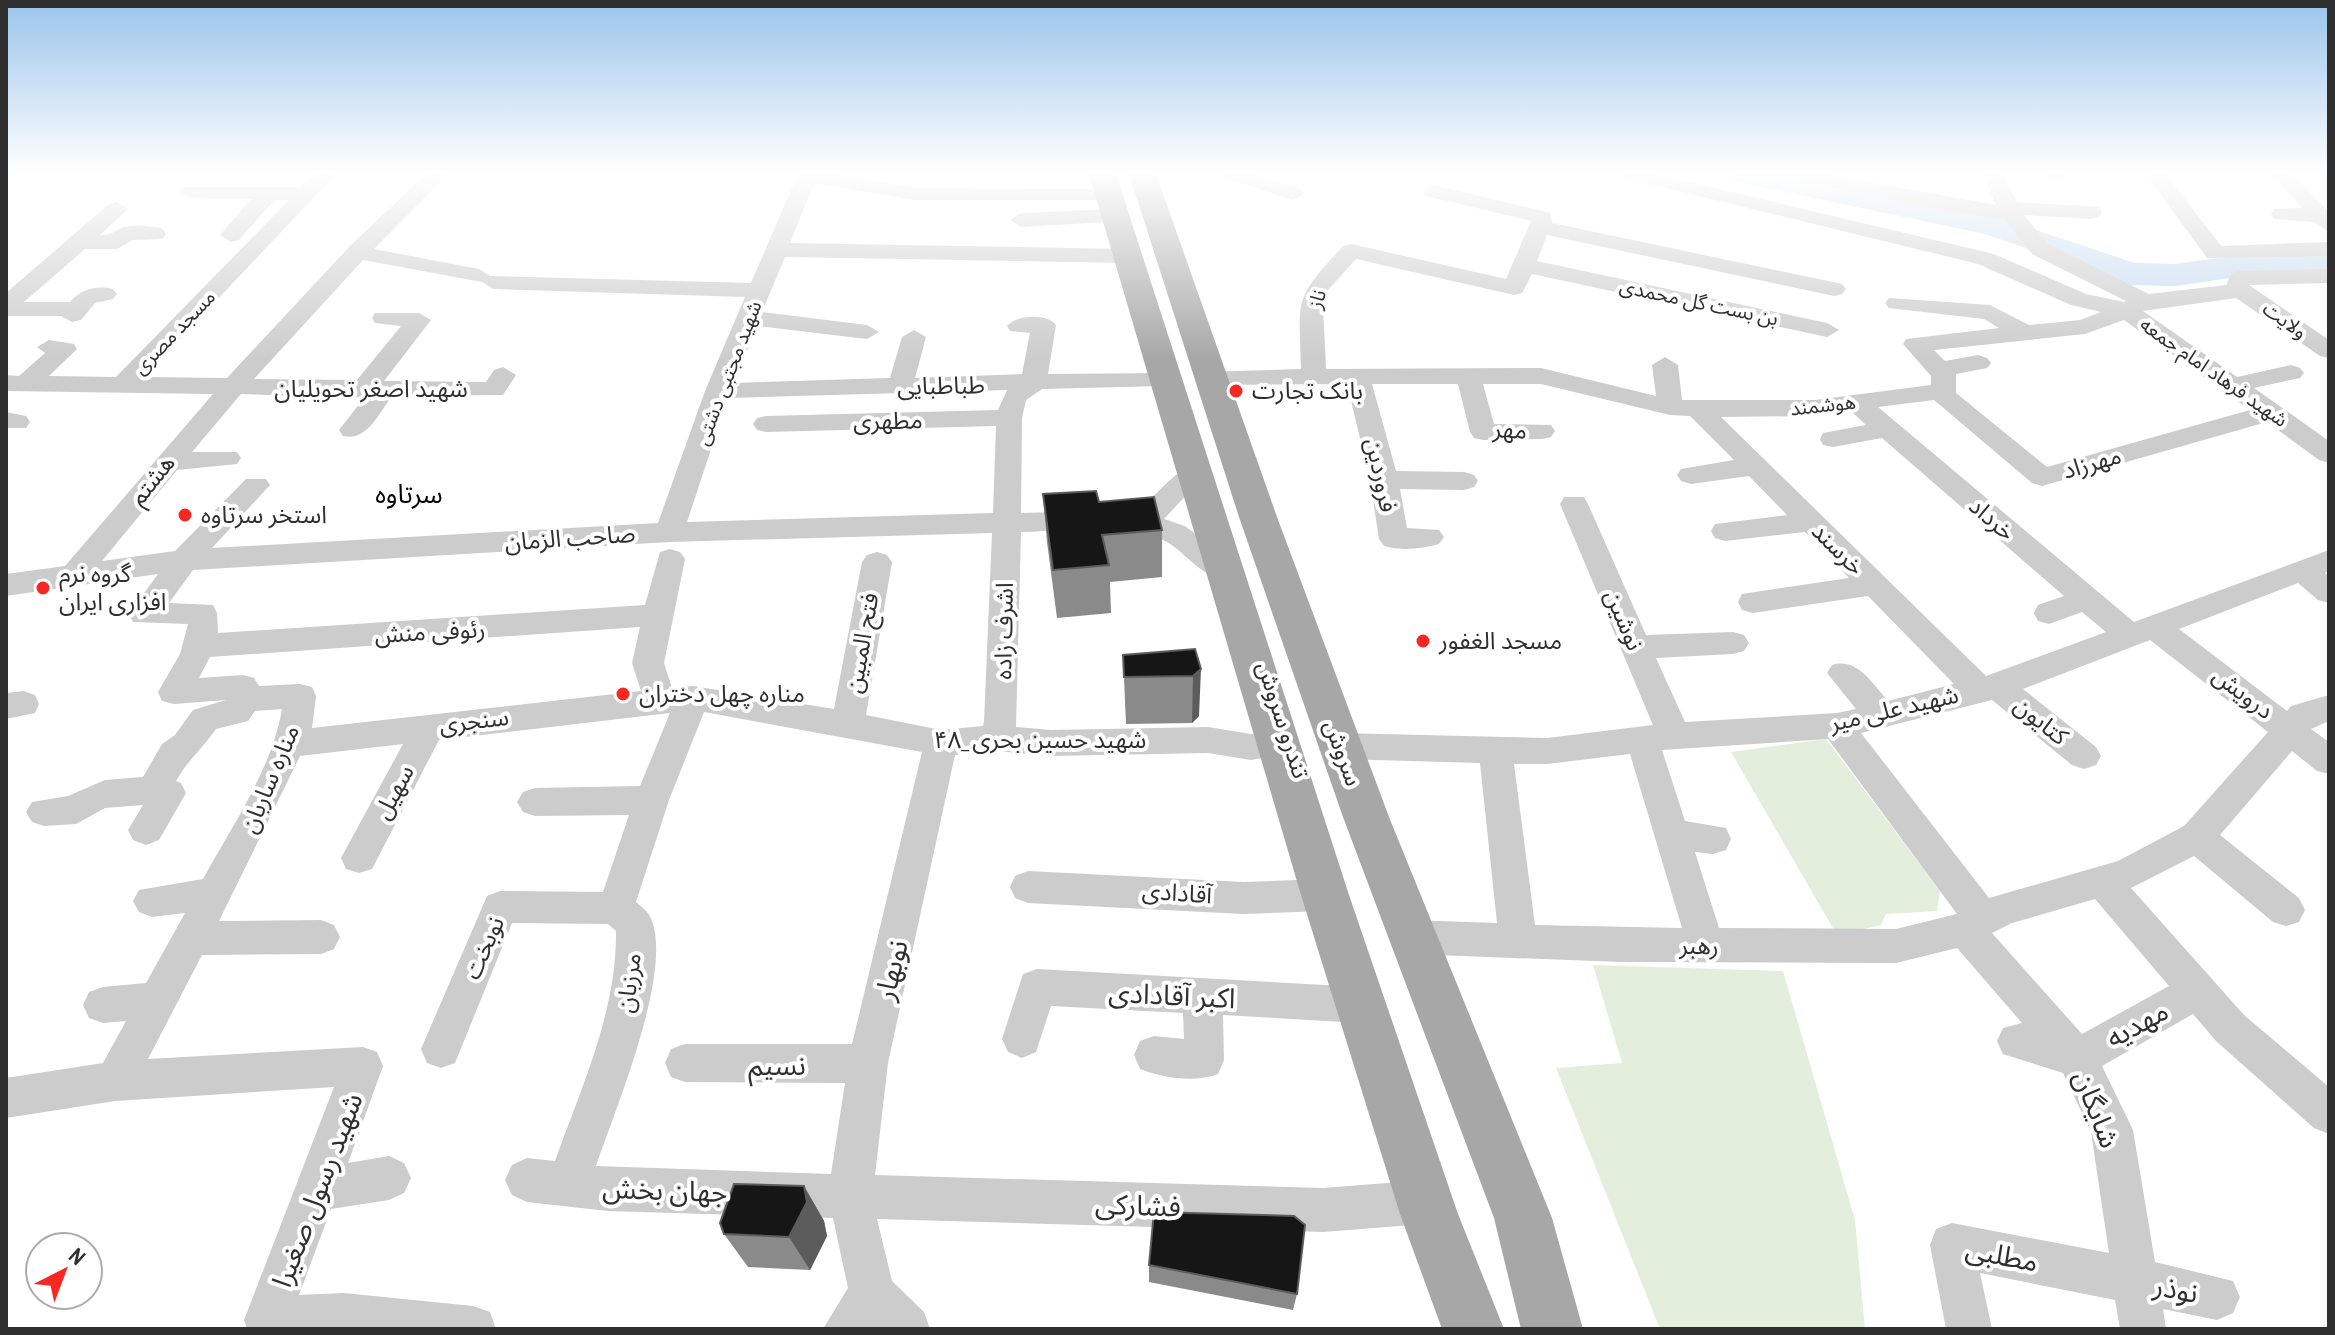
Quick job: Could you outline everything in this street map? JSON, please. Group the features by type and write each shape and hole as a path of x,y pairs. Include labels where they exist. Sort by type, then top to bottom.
{"main road":[{"path":"1121,236 1325,895 1423,1196 1473,1329"},
{"name":"سروش","path":"1163,236 1340,746 1410,937 1523,1218 1552,1329"},
{"path":"1423,1196 1454,1329"},
{"path":"1523,1218 1563,1329"}],"street":[{"path":"6,307 82,236"},
{"path":"75,242 117,242 124,236"},
{"name":"مسجد مصری","path":"122,385 265,236"},
{"name":"هشتم","path":"75,574 231,388 373,236"},
{"name":"شهید مجتبی دشتی","path":"676,699 648,663 660,615 670,546 718,391 781,236"},
{"name":"ناز","path":"1314,377 1311,304 1316,289 1351,251 1514,288 1536,236"},
{"path":"1584,236 1834,289"},
{"name":"شهید فرهاد امام جمعه","path":"1891,236 1986,259 2079,300 2136,306 2233,385 2329,454"},
{"path":"2030,236 2040,249 2095,274 2136,306"},
{"path":"2200,236 2215,253 2329,249"},
{"path":"775,250 1130,266"},
{"path":"357,252 486,279 760,290"},
{"name":"بن بست گل محمدی","path":"1524,265 1827,330"},
{"name":"تندرو سروش","path":"1130,266 1145,280 1267,671 1391,1045 1423,1147 1423,1196"},
{"name":"تندرو سروش","path":"1176,275 1169,284 1393,933 1472,1138 1495,1151"},
{"path":"1915,344 2085,327 2136,306 2241,290 2236,283 2240,278 2329,276"},
{"name":"ولایت","path":"2241,290 2329,351"},
{"path":"6,307 74,312 87,297 105,294"},
{"path":"1942,380 1915,344 1897,303 1990,312 2026,334"},
{"path":"352,430 373,390 419,320 384,318"},
{"path":"748,318 867,332"},
{"path":"1005,522 1009,418 1014,397 1033,384 1044,325 1013,334"},
{"path":"900,387 914,337"},
{"path":"16,383 65,349 49,347"},
{"name":"هوشمند","path":"1211,377 1541,376 1684,407 1790,409 1856,402 1942,380 1978,363"},
{"path":"1665,365 1684,407"},
{"path":"2233,385 2291,373"},
{"name":"شهید اصغر تحویلیان","path":"16,383 494,390 503,375"},
{"name":"طباطبایی","path":"718,391 1163,378"},
{"name":"فروردین","path":"1358,378 1384,480 1394,539 1429,537"},
{"name":"مهر","path":"1469,378 1483,432 1542,431"},
{"name":"مهرزاد","path":"1942,380 1943,395 2042,477 2271,413"},
{"name":"خرداد","path":"1856,402 2086,599 2142,631"},
{"name":"خرسند","path":"1684,407 1755,466 1874,585 1988,687"},
{"name":"مطهری","path":"766,424 1009,418"},
{"path":"1833,439 1888,429"},
{"path":"168,462 227,458"},
{"path":"1691,475 1755,466"},
{"name":"صاحب الزمان","path":"6,585 184,560 670,546 1005,522 1136,519 1159,510 1192,474"},
{"path":"1384,480 1464,481"},
{"path":"199,646 205,623 202,613 144,614 184,560 256,485"},
{"name":"نوشین","path":"1574,504 1636,647 1658,738 1663,841 1706,946"},
{"name":"صاحب الزمان","path":"1136,519 1175,533 1223,570"},
{"name":"اشرف زاده","path":"995,738 1001,722 1003,695 1005,522"},
{"path":"1725,531 1811,522"},
{"name":"فتح المبین","path":"848,725 877,562"},
{"path":"2315,565 2329,592"},
{"name":"شهید علی میر","path":"1340,746 1547,751 1658,738 1837,726 1988,687 2315,565"},
{"path":"1753,602 1874,585"},
{"path":"2049,613 2086,599"},
{"name":"رئوفی منش","path":"199,646 660,615"},
{"name":"درویش","path":"2142,631 2290,729 2329,761"},
{"path":"1636,647 1733,643"},
{"name":"مناره ساربان","path":"115,1081 216,893 289,744 300,696 246,699 243,687 174,692 199,646"},
{"path":"1843,673 1881,715"},
{"name":"کتایون","path":"1988,687 2084,756"},
{"path":"153,790 174,753 187,744 205,719 236,712 246,699"},
{"path":"616,908 652,800 676,699"},
{"name":"۴۸_شهید حسین بحری","path":"676,699 848,725 941,743 995,738 1051,743 1208,740 1251,747 1279,744"},
{"name":"سنجری","path":"289,744 676,699"},
{"name":"رهبر","path":"1410,937 1706,946 1896,946 1974,924 2002,909 2127,874 2197,837 2242,789 2303,715 2329,708"},
{"path":"1837,726 1974,924"},
{"name":"سهیل","path":"359,858 429,727"},
{"name":"نوبهار","path":"850,1197 868,1063 909,897 928,790 941,743"},
{"path":"1495,749 1518,941"},
{"path":"44,812 76,810 90,799 105,794 153,790 169,793 146,830"},
{"path":"535,802 652,800"},
{"path":"2197,837 2286,910"},
{"path":"1663,841 1713,839"},
{"path":"2102,881 2230,1028 2329,1114"},
{"name":"آقادادی","path":"1028,887 1243,898 1325,895"},
{"path":"152,901 216,893"},
{"name":"نوبخت","path":"441,1049 500,907 616,908"},
{"name":"مرزبان","path":"548,1183 624,1023 636,971 635,924 616,908"},
{"name":"شایگان","path":"1974,924 2077,1058 2112,1130 2143,1329"},
{"path":"192,938 321,937"},
{"name":"اکبر آقادادی","path":"1022,1039 1037,987 1361,1005"},
{"name":"مهدیه","path":"2077,1058 2198,991"},
{"path":"1154,1055 1204,1060 1203,997"},
{"path":"103,1005 158,1000"},
{"path":"2017,1041 2077,1058"},
{"name":"نسیم","path":"685,1063 777,1066 868,1063"},
{"name":"شهید رسول صغیرا","path":"6,1098 115,1081 363,1066 267,1320 344,1316 473,1329"},
{"path":"318,1189 389,1178"},
{"name":"جهان بخش","path":"548,1183 850,1197"},
{"name":"فشارکی","path":"850,1197 1323,1210 1423,1196"},
{"path":"850,1197 859,1311 907,1329"},
{"name":"مطلبی","path":"1969,1329 1952,1245 2136,1281"},
{"name":"نوذر","path":"2136,1281 2217,1297"}],"green space":[{"path":"1826,739 1940,891 1937,911 1886,914 1881,925 1837,935 1731,752"},
{"path":"1593,965 1783,971 1855,1220 1865,1329 1660,1329 1556,1068 1622,1063"}],"building":[{"path":"1096,491 1099,502 1154,497 1162,530 1102,535 1109,565 1053,570 1043,494"},
{"path":"1195,649 1201,669 1193,676 1124,677 1123,655"},
{"path":"734,1184 804,1186 807,1202 789,1237 724,1234 720,1223"},
{"path":"1154,1212 1294,1216 1305,1225 1297,1294 1149,1265"}],"waterway":[{"path":"2023,236 2131,274 2176,275 2251,264 2329,263"}],"place":[{"name":"بانک تجارت","path":"1236,391"},
{"name":"استخر سرتاوه","path":"185,515"},
{"name":"گروه نرم افزاری ایران","path":"43,588"},
{"name":"مسجد الغفور","path":"1423,641"},
{"name":"مناره چهل دختران","path":"623,694"}],"district":[{"name":"سرتاوه","path":"409,494"}]}
